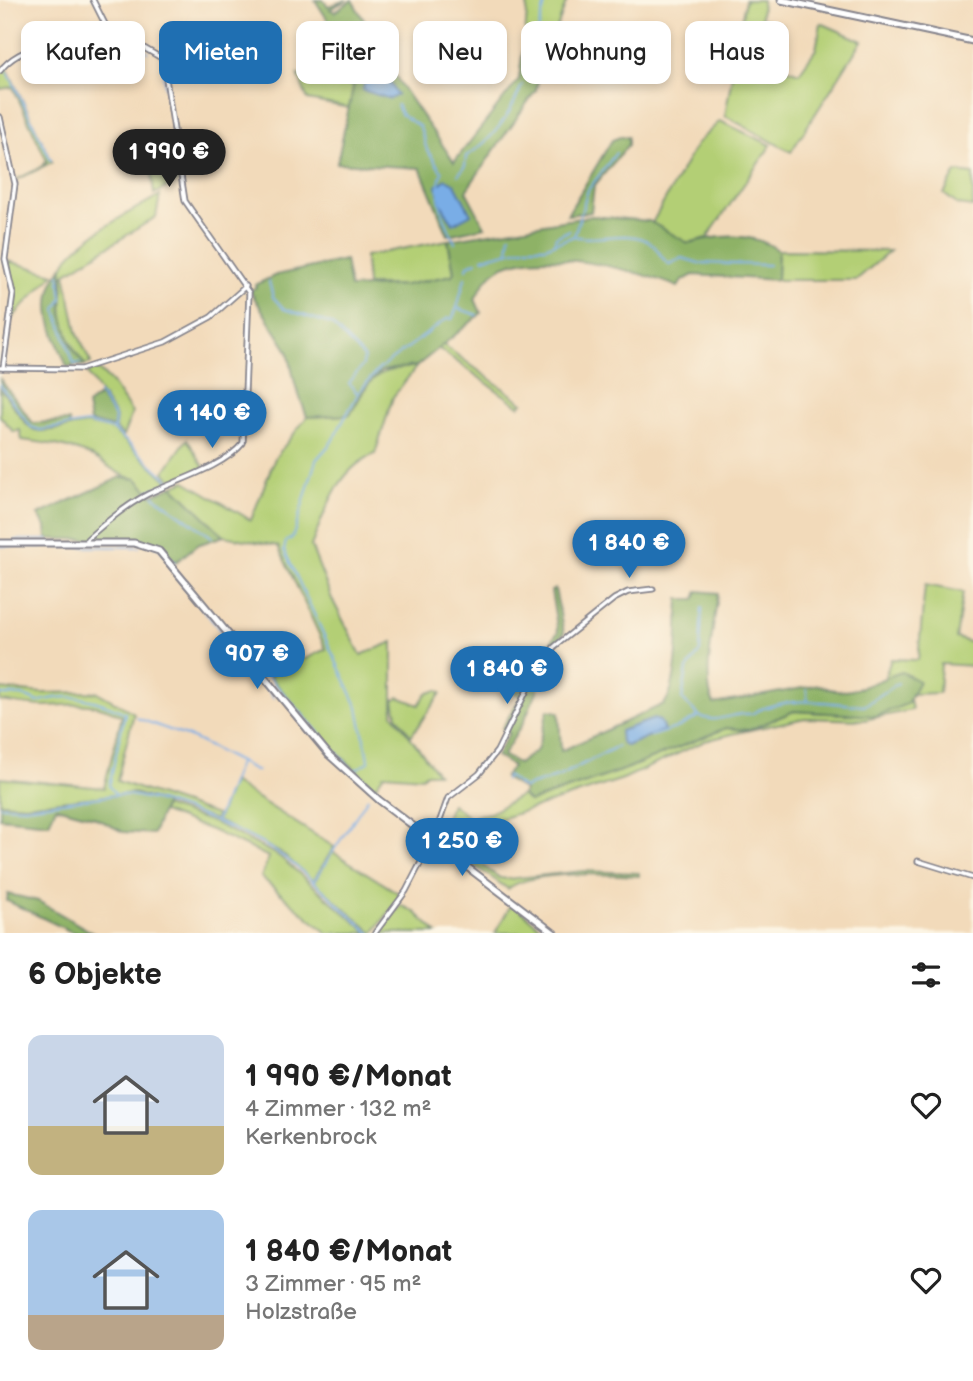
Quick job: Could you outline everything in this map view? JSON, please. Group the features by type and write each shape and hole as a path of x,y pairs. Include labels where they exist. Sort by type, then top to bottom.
{"street":[{"path":"93,0 101,21"},
{"path":"781,0 973,41"},
{"path":"87,544 87,539 135,501 207,467 243,443 248,304 246,286 186,201 163,59 145,49"},
{"path":"0,71 16,54 21,52"},
{"path":"0,117 15,184 5,252 13,294 2,368 80,369 165,342 211,317 246,286"},
{"path":"0,543 141,544 159,551 329,755 379,800 554,933"},
{"path":"375,933 401,901 432,841 448,798 479,774 497,751 530,684 554,647 614,598 628,592 653,589"},
{"path":"918,861 973,878"}],"green space":[{"path":"315,0 323,0 328,6 347,0 330,9 335,12 352,0 364,21 328,21"},
{"path":"528,0 567,0 559,21 526,21"},
{"path":"745,0 762,0 761,18 770,21 741,21"},
{"path":"821,23 862,41 791,152 725,116 731,84 789,84 789,69 799,73 816,49"},
{"path":"521,65 521,84 537,84 536,90 466,191 485,227 448,235 420,168 337,163 354,84 399,82 454,162 519,79"},
{"path":"6,66 52,162 40,168 47,161 13,87 0,89 0,74"},
{"path":"302,84 354,86 350,108 308,100"},
{"path":"720,121 771,145 707,238 688,243 652,223 697,143"},
{"path":"628,137 628,145 594,186 591,212 567,215 612,140"},
{"path":"175,164 177,182 154,194 151,168"},
{"path":"956,172 973,174 973,207 958,205 944,194"},
{"path":"160,195 156,217 65,274 77,332 91,363 85,365 74,349 64,324 63,269 67,259 89,238"},
{"path":"592,216 649,221 688,243 734,236 757,240 778,250 777,280 693,275 682,281 678,287 639,274 588,263 537,259 516,262 498,269 485,282 475,299 481,313 417,366 381,371 364,389 350,415 307,417 295,384 288,351 250,291 255,285 276,275 345,260 350,288 405,285 452,275 454,272 448,240"},
{"path":"448,240 454,273 452,275 405,285 367,285 365,256"},
{"path":"778,250 890,251 856,280 777,280"},
{"path":"8,261 54,274 11,319 15,294"},
{"path":"62,267 62,313 71,346 85,365 67,367 50,317 50,292"},
{"path":"442,344 523,403 519,406 438,348"},
{"path":"417,366 393,397 375,454 351,470 342,481 327,506 311,546 332,599 361,655 393,642 393,714 437,773 426,773 422,777 384,774 375,787 333,749 269,676 326,649 278,546 224,536 173,486 185,481 251,520 275,458 307,417 350,415 363,391 375,378 391,371"},
{"path":"97,368 112,383 132,413 123,436 115,428 116,417 87,373"},
{"path":"0,379 33,423 69,421 70,427 35,430 9,399"},
{"path":"0,388 27,425 40,431 87,424 113,430 169,482 148,491 137,479 119,473 84,453 22,440 20,430 14,432 0,416"},
{"path":"99,396 115,417 114,428 90,422 87,405"},
{"path":"187,439 204,467 174,481 164,472"},
{"path":"121,477 137,479 152,495 173,486 224,536 197,545 176,562 162,548 142,540 47,539 46,527 38,515"},
{"path":"925,585 963,592 956,638 973,643 973,666 941,664 939,693 912,694 918,681 885,677 891,659 918,660"},
{"path":"555,589 564,633 541,661 548,667 523,723 503,755 518,764 537,750 548,710 559,712 561,751 664,704 673,683 675,669 679,599 695,599 698,591 718,593 709,667 710,694 714,704 819,685 841,691 851,690 902,672 919,681 907,704 876,716 794,711 749,730 726,728 621,771 529,802 522,795 524,790 504,778 512,766 496,756 509,733 502,728 521,696 480,675 468,663 520,691 527,674 558,632 551,591"},
{"path":"0,689 42,693 97,692 134,713 117,781 217,815 215,820 134,793 25,805 0,803 0,778 104,788 122,716 93,706 39,706 0,701"},
{"path":"437,690 441,693 411,736 397,716 394,700 399,697 419,705 426,694"},
{"path":"910,699 912,710 864,720 805,718 705,741 623,779 500,819 481,824 473,816 490,813 522,795 530,802 621,771 726,728 749,730 794,711 822,713 907,704"},
{"path":"232,782 334,847 313,881 281,853 217,821"},
{"path":"134,793 165,803 153,834 123,832 94,817 56,807 49,823 0,818 0,803 25,805"},
{"path":"452,804 470,818 451,848 441,841 439,832"},
{"path":"164,806 215,823 279,856 368,933 327,933 261,877 269,857 211,830 162,812"},
{"path":"333,852 398,893 400,898 373,933 314,882"},
{"path":"467,855 500,878 508,879 584,871 639,873 639,876 551,876 519,883 508,889 464,858"},
{"path":"8,894 38,901 93,933 74,933 7,901"},
{"path":"512,903 547,933 495,933"},
{"path":"401,905 415,912 437,933 379,933"}],"water":[{"path":"364,84 391,84 397,95 390,99 363,90"},
{"path":"446,179 455,184 471,214 453,224 440,202 437,186"},
{"path":"654,719 660,721 664,730 626,746 621,742 620,731"}],"waterway":[{"path":"541,21 546,0"},
{"path":"8,72 51,160"},
{"path":"458,175 465,166 466,156 485,142 500,125 513,106 522,85"},
{"path":"397,105 401,114 420,127 427,150 442,172 439,199 455,243"},
{"path":"483,258 527,247 545,247 574,236 588,190 616,153"},
{"path":"554,243 556,237 570,230"},
{"path":"508,251 510,235"},
{"path":"574,236 623,236 642,239 654,245 669,264 682,258 699,263 769,265"},
{"path":"467,269 468,265 477,261"},
{"path":"59,274 62,299 56,309 74,364 80,363"},
{"path":"457,308 465,278"},
{"path":"269,282 273,297 284,309 331,324 364,357 363,365 349,383 358,394 331,443 316,460 295,530 292,538 286,541 284,550 358,708 369,762 353,771 375,789"},
{"path":"358,393 379,369 448,318 452,319 457,308 477,315"},
{"path":"0,385 31,427 40,430 87,423 114,430 171,482"},
{"path":"99,394 115,417 114,430"},
{"path":"149,491 164,485"},
{"path":"154,496 212,537"},
{"path":"15,540 48,540"},
{"path":"133,540 156,545 175,563"},
{"path":"0,546 139,547"},
{"path":"176,575 274,698"},
{"path":"651,736 679,727 699,716 682,699 687,669 700,652 702,608"},
{"path":"267,675 353,771"},
{"path":"699,716 718,719 751,714 777,704 806,701 864,706 898,683"},
{"path":"807,690 807,700"},
{"path":"0,695 22,695 38,702 83,698 125,713 109,786 116,795 154,800 177,807 266,846 304,873 370,933"},
{"path":"137,718 194,739 257,771"},
{"path":"505,780 507,776 523,788 560,776 618,746"},
{"path":"216,822 239,763"},
{"path":"0,806 25,807 116,795"},
{"path":"313,882 368,798"}]}
